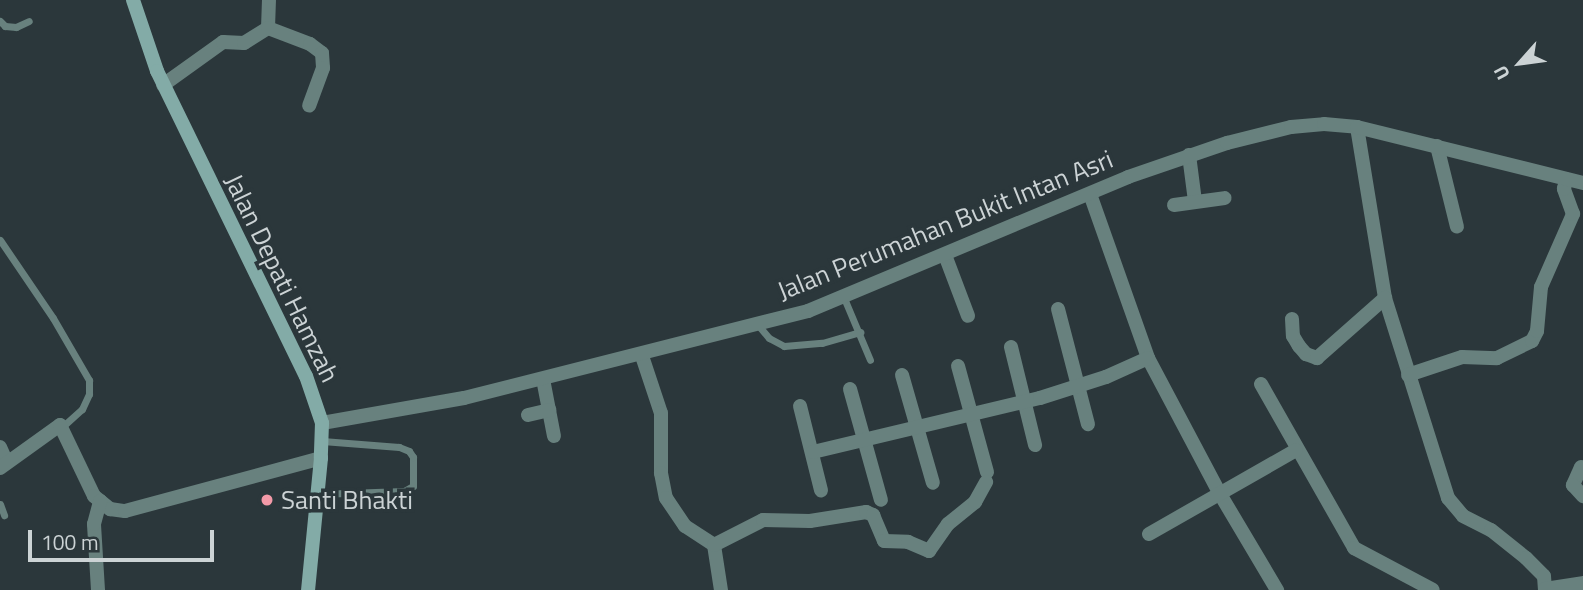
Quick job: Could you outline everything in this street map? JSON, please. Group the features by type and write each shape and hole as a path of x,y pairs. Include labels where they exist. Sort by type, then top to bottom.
{"main road":[{"name":"Jalan Depati Hamzah","path":"135,1 163,85 306,376 322,423 308,590"}],"street":[{"path":"268,28 269,0"},
{"path":"163,85 223,43 230,40 244,43 268,28"},
{"path":"268,28 310,44 322,53 323,68 309,106"},
{"name":"Jalan Perumahan Bukit Intan Asri","path":"322,423 464,398 642,356 758,325 844,298 1189,155 1291,127 1324,124 1357,127 1583,184"},
{"path":"1357,127 1385,298 1448,498 1463,516 1491,530 1527,558 1544,576 1545,589 1583,583"},
{"path":"1437,146 1457,227"},
{"path":"1189,155 1195,201"},
{"path":"1408,375 1462,357 1497,358 1532,341 1536,331 1541,287 1573,214 1564,189 1566,179"},
{"path":"1090,194 1148,358 1220,494 1278,590"},
{"path":"1174,205 1226,198"},
{"path":"945,255 968,316"},
{"path":"1292,319 1293,336 1298,346 1306,354 1317,358 1385,298"},
{"path":"1058,309 1088,424"},
{"path":"1011,347 1035,445"},
{"path":"642,356 661,413 661,473 666,498 685,526 714,545 721,590"},
{"path":"813,452 1025,402 1079,386 1148,358"},
{"path":"714,545 763,520 810,521 866,512 873,515 884,541 908,542 929,551 948,524 975,502 986,477 958,366"},
{"path":"902,375 933,483"},
{"path":"542,379 554,436"},
{"path":"1261,384 1296,450 1354,548 1433,590"},
{"path":"850,389 881,500"},
{"path":"800,405 821,490"},
{"path":"528,415 548,410"},
{"path":"0,447 4,465 56,425 62,427 85,483 110,509 125,511 321,458"},
{"path":"1149,534 1296,450"},
{"path":"1581,467 1573,485 1583,496"},
{"path":"98,590 94,524 100,501"}],"lane":[{"path":"0,21 5,26 16,27 29,21"},
{"path":"0,240 53,318 89,380 89,394 82,409 62,427"},
{"path":"844,298 870,360"},
{"path":"758,325 769,338 784,346 822,343 860,332"},
{"path":"318,494 404,491 412,486 413,457 409,451 399,447 321,441"},
{"path":"0,504 4,515"}],"place":[{"name":"Santi Bhakti","path":"267,500"}]}
